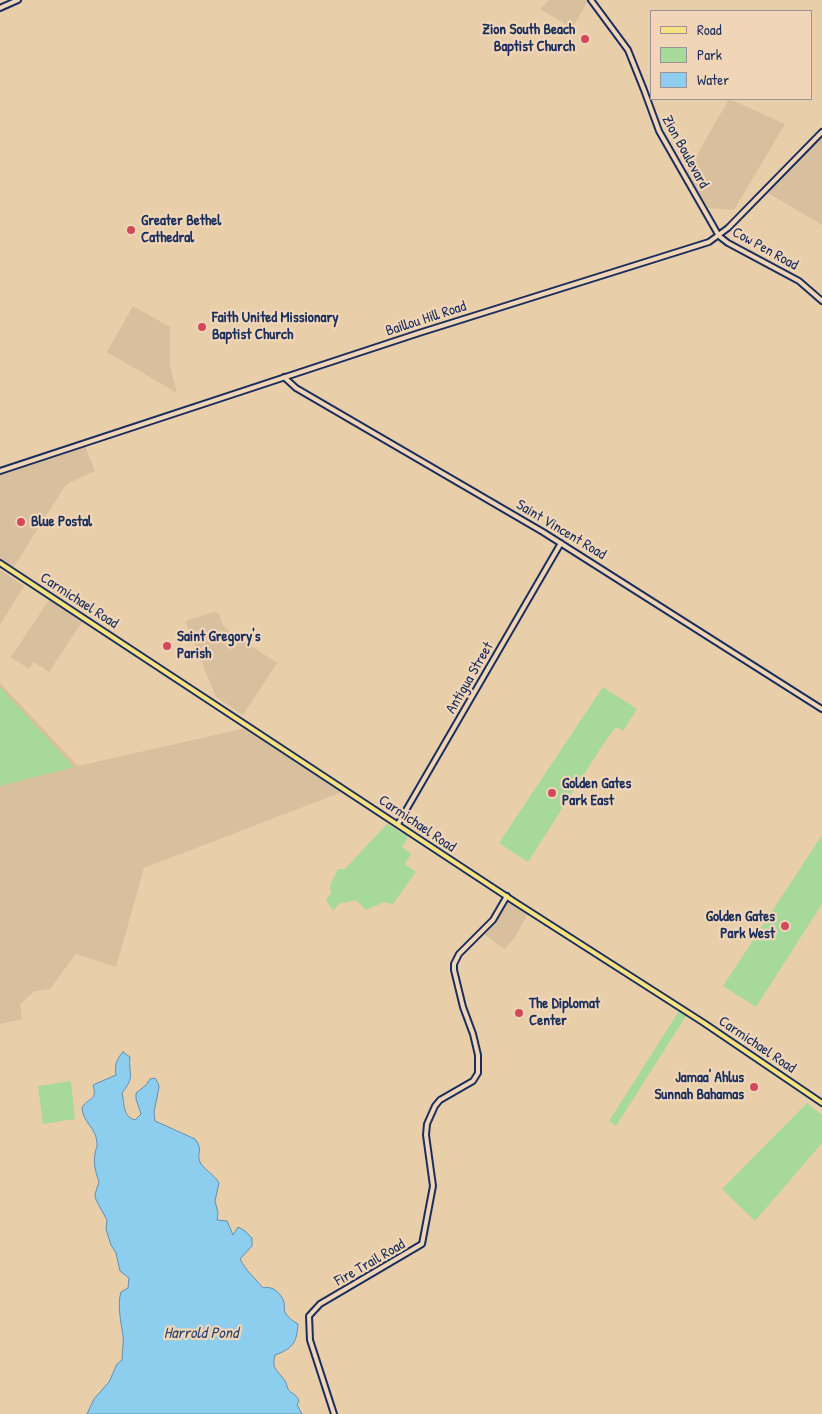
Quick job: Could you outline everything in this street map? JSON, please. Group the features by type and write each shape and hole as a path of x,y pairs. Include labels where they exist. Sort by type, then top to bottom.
{"main road":[{"name":"Carmichael Road","path":"0,564 822,1102"}],"street":[{"path":"0,8 18,0"},
{"name":"Zion Boulevard","path":"591,0 628,50 658,130 719,236"},
{"name":"Baillou Hill Road","path":"0,471 514,302 706,243 719,236 822,132"},
{"name":"Cow Pen Road","path":"719,236 799,281 822,301"},
{"name":"Saint Vincent Road","path":"284,377 296,388 561,543 822,709"},
{"name":"Antigua Street","path":"398,824 561,543"},
{"name":"Fire Trail Road","path":"334,1414 310,1340 308,1316 320,1304 422,1244 433,1181 427,1141 427,1124 440,1100 473,1081 478,1073 478,1055 463,1007 454,964 458,954 493,920 506,896"}],"shaded area":[{"path":"549,0 588,1 572,28 540,9"},
{"path":"728,100 785,124 734,210 708,208 687,172"},
{"path":"822,134 822,225 765,191"},
{"path":"133,306 170,327 170,366 177,393 107,352"},
{"path":"84,444 95,471 65,486 13,568 0,559 0,472"},
{"path":"0,570 24,586 0,625"},
{"path":"49,600 82,622 49,672 34,662 29,669 11,657"},
{"path":"213,612 219,613 226,629 277,663 243,715 216,697 185,621"},
{"path":"0,683 78,766 246,728 342,792 144,868 116,967 76,954 50,989 35,991 20,1004 22,1019 0,1024"},
{"path":"506,898 528,913 515,937 505,949 483,933 493,922"}],"green space":[{"path":"0,687 74,767 0,786"},
{"name":"Golden Gates Park East","path":"603,687 637,709 623,731 616,727 604,743 528,862 499,843"},
{"path":"387,824 408,837 402,847 411,854 405,864 416,872 393,904 384,902 366,910 356,900 339,904 333,911 326,899 331,893 330,885 338,869 345,869"},
{"name":"Golden Gates Park West","path":"822,835 822,904 756,1007 723,986"},
{"path":"679,1011 686,1016 616,1126 609,1121"},
{"path":"71,1081 75,1119 43,1124 38,1086"},
{"path":"807,1103 822,1115 822,1143 755,1221 722,1189"}],"water":[{"name":"Harrold Pond","path":"123,1052 130,1057 130,1079 122,1093 126,1113 135,1120 141,1114 136,1093 150,1079 155,1078 159,1087 154,1112 155,1121 195,1139 199,1146 200,1162 219,1183 215,1201 218,1213 217,1220 227,1221 233,1235 238,1227 252,1238 252,1246 240,1259 263,1288 273,1289 281,1296 286,1314 298,1324 295,1341 289,1348 275,1355 274,1364 288,1389 298,1398 297,1405 302,1414 87,1414 94,1399 109,1382 117,1364 122,1360 123,1338 119,1302 121,1292 128,1288 129,1278 120,1271 116,1253 111,1245 106,1229 107,1220 96,1200 95,1194 99,1182 94,1161 97,1143 82,1108 94,1094 93,1085 116,1075 116,1062"}],"place":[{"name":"Zion South Beach Baptist Church","path":"585,39"},
{"name":"Greater Bethel Cathedral","path":"131,230"},
{"name":"Faith United Missionary Baptist Church","path":"202,327"},
{"name":"Blue Postal","path":"21,522"},
{"name":"Saint Gregory's Parish","path":"167,646"},
{"name":"Golden Gates Park East","path":"552,793"},
{"name":"Golden Gates Park West","path":"785,926"},
{"name":"The Diplomat Center","path":"519,1013"},
{"name":"Jamaa' Ahlus Sunnah Bahamas","path":"754,1087"}]}
